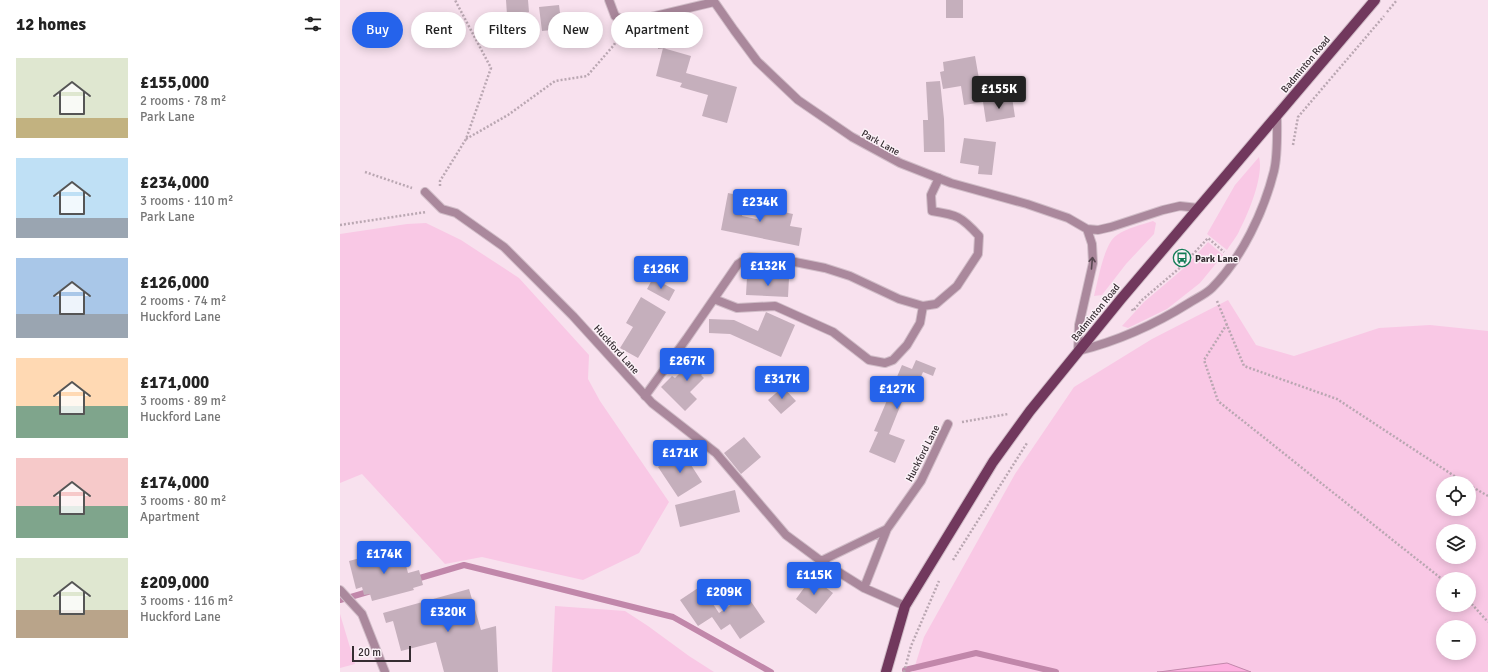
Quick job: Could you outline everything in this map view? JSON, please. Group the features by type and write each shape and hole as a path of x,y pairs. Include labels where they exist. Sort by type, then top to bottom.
{"main road":[{"name":"Badminton Road","path":"886,672 905,606 993,462 1030,411 1078,351 1198,208 1375,0"}],"street":[{"path":"609,0 614,12"},
{"path":"670,12 714,1"},
{"name":"Park Lane","path":"714,1 757,61 798,100 852,137 900,163 951,182 1027,204 1068,218 1087,229"},
{"path":"1198,208 1180,206 1098,230 1087,229 1092,244 1094,263 1079,325 1078,351 1105,344 1140,330 1176,311 1212,289 1235,260 1249,236 1266,197 1274,170 1277,116"},
{"path":"645,396 738,264 749,257 785,260 825,268 850,276 899,299 923,306 936,304 957,286 978,254 979,236 966,222 953,215 932,211 932,195 940,178"},
{"name":"Huckford Lane","path":"425,192 442,209 456,213 504,247 573,316 652,403 716,453 786,534 821,561 864,588 905,606"},
{"path":"714,299 737,308 775,306 833,332 869,360 885,363 893,360 907,345 920,323 923,306"},
{"name":"Huckford Lane","path":"864,588 887,530 920,481 948,424"},
{"path":"821,561 887,530"},
{"path":"340,590 362,614 385,672"}],"path":[{"path":"340,225 442,209 440,181 466,139 492,68 455,0"},
{"path":"466,139 508,115 555,81 587,76 611,48"},
{"path":"365,172 425,192"},
{"path":"1216,298 1244,366 1337,399 1454,476"},
{"path":"1227,324 1204,360 1218,401 1436,574"},
{"path":"948,424 1030,411"},
{"path":"1476,489 1488,496"},
{"path":"1476,609 1488,622"}],"shaded area":[{"path":"1259,157 1260,165 1258,183 1255,193 1239,232 1227,250 1207,234 1235,185"},
{"path":"1153,221 1156,223 1154,234 1126,264 1102,295 1094,296 1102,263 1112,239 1125,230"},
{"path":"426,223 461,240 519,278 589,355 588,379 600,401 669,502 639,553 583,580 482,557 445,564 362,474 340,483 340,234 407,224"},
{"path":"1208,242 1223,255 1200,283 1167,309 1128,328 1122,326 1144,302 1184,268"},
{"path":"1228,300 1256,345 1294,356 1379,328 1430,325 1488,331 1488,672 913,672 924,637 1015,474 1074,387 1152,339"},
{"path":"555,606 625,611 714,672 552,672"},
{"path":"340,614 355,664 340,668"},
{"path":"1227,663 1251,672 1159,672"}],"building":[{"path":"506,0 528,0 529,12 507,12"},
{"path":"946,0 963,0 963,18 946,18"},
{"path":"559,5 560,12 548,12 548,30 542,31 539,7"},
{"path":"663,48 691,56 686,73 737,87 727,123 702,116 708,95 680,87 682,83 656,76"},
{"path":"975,56 983,102 964,105 961,86 943,89 940,72 944,71 943,62"},
{"path":"940,81 944,119 945,152 924,152 923,120 928,120 926,82"},
{"path":"1012,97 1015,117 986,122 983,102"},
{"path":"964,138 996,142 992,175 978,174 979,166 960,163"},
{"path":"728,193 746,197 742,216 761,220 764,208 793,214 790,226 802,228 799,246 721,230"},
{"path":"747,277 789,278 788,297 746,295"},
{"path":"653,278 675,290 669,301 647,289"},
{"path":"641,297 666,312 638,358 620,348 633,327 626,323"},
{"path":"766,312 795,325 781,357 730,334 709,333 709,319 734,320 758,331"},
{"path":"700,353 712,365 701,375 704,378 690,392 697,399 685,411 661,387 672,376 675,378"},
{"path":"916,360 936,368 933,376 923,372 910,402 903,399 889,434 905,440 895,463 869,452 878,432 874,431 902,365 912,369"},
{"path":"783,387 796,401 781,414 768,400"},
{"path":"744,437 761,457 741,474 724,453"},
{"path":"682,451 702,482 678,497 658,467"},
{"path":"735,490 740,512 680,527 675,505"},
{"path":"401,547 408,573 419,570 423,585 413,588 414,590 372,601 370,594 364,595 362,587 356,589 349,561"},
{"path":"812,577 833,593 816,614 796,599"},
{"path":"701,586 719,613 746,594 765,622 740,639 730,624 721,630 712,617 698,626 680,600"},
{"path":"469,589 481,630 496,626 498,672 444,672 436,642 401,651 393,621 386,623 383,613"}],"waterway":[{"path":"413,580 464,565 673,617 771,672"},
{"path":"340,600 371,591"},
{"path":"905,670 976,653 1056,672"}],"place":[{"name":"Park Lane","path":"1182,258"}]}
